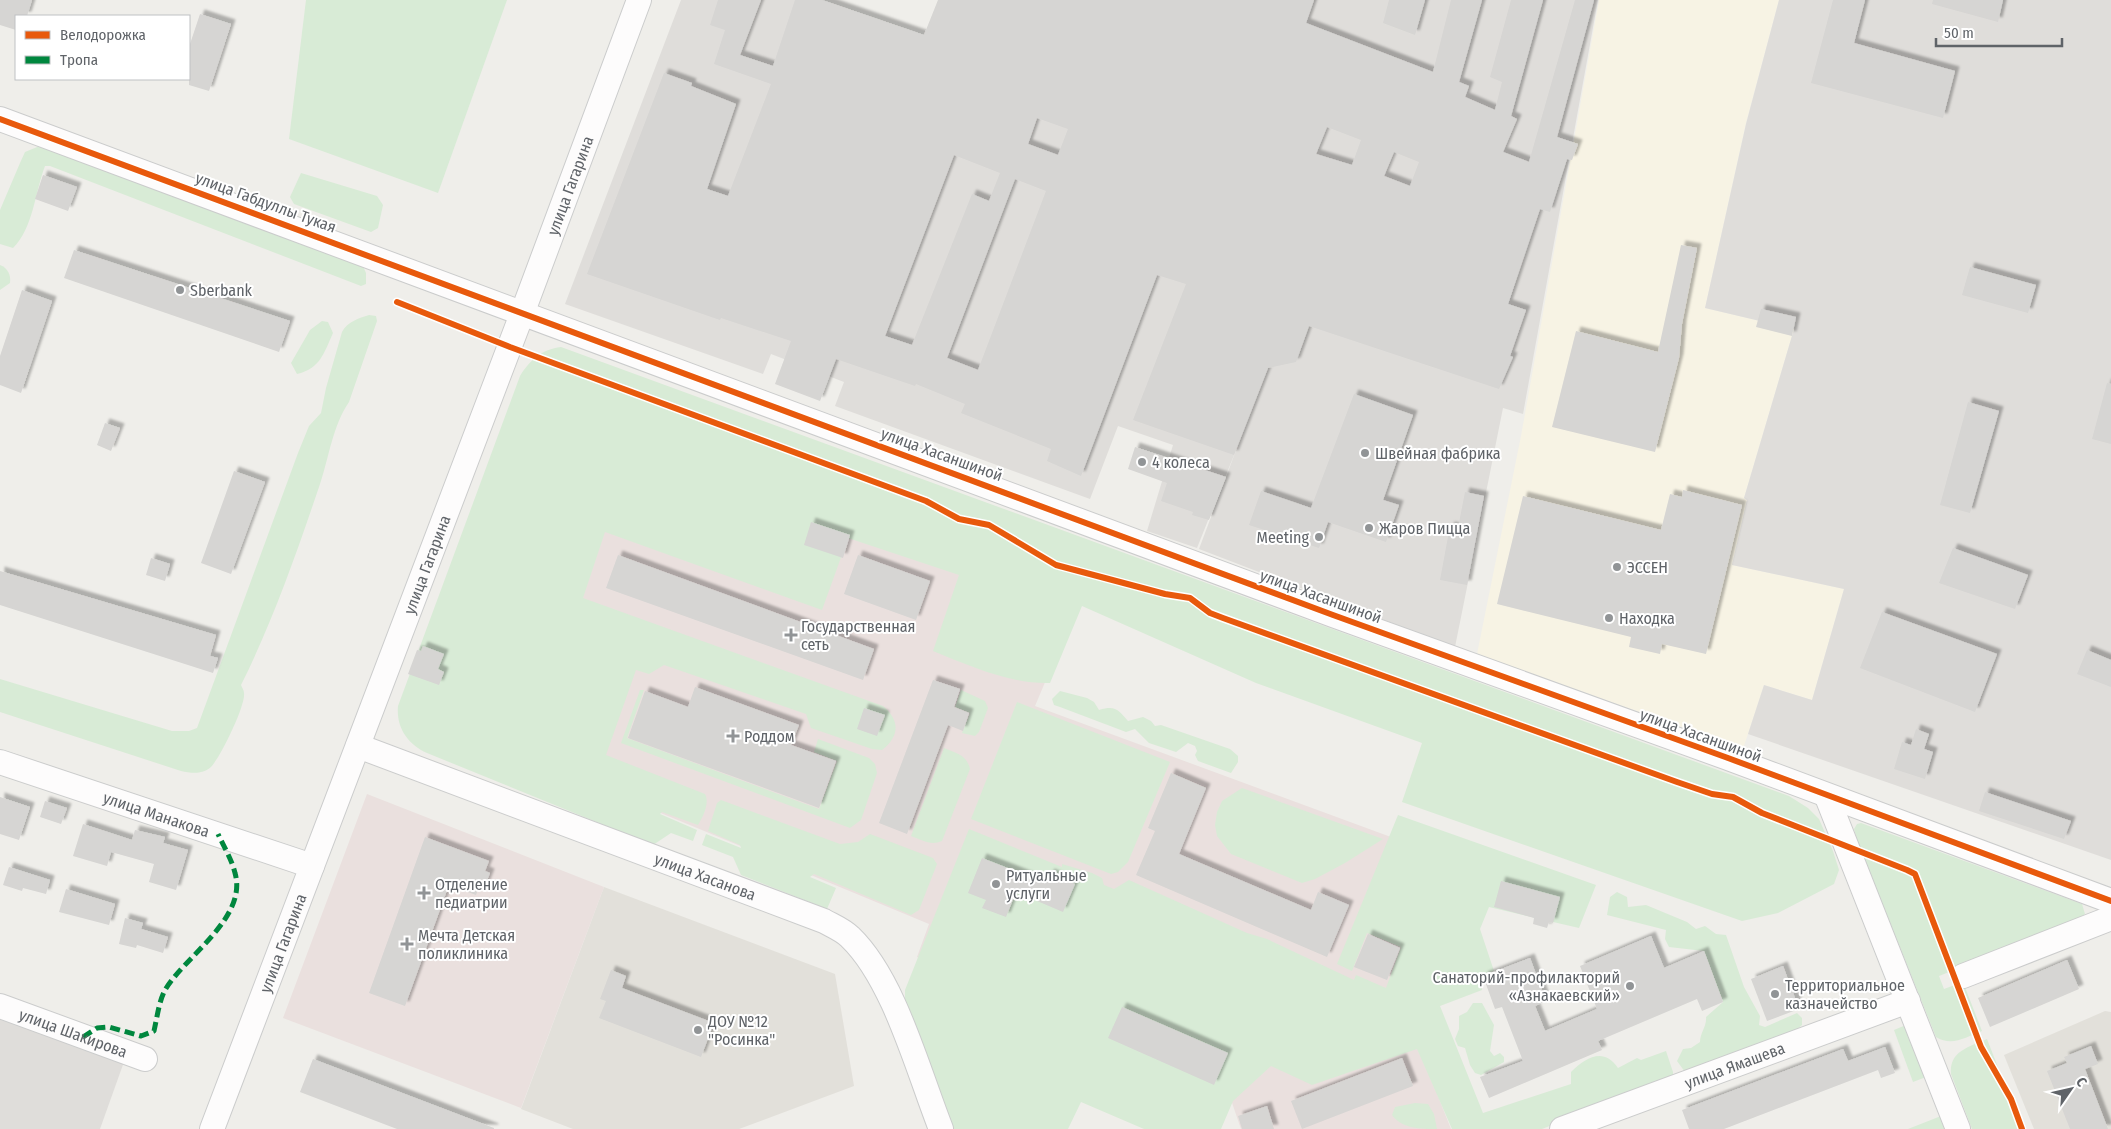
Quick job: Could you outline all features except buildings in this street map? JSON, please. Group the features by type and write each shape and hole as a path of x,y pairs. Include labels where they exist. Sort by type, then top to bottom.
{"street":[{"name":"улица Гагарина","path":"212,1129 522,314 639,0"},
{"name":"улица Габдуллы Тукая","path":"0,119 522,314"},
{"name":"улица Хасаншиной","path":"522,314 2111,901"},
{"name":"улица Хасанова","path":"358,746 824,921 845,933 865,955 890,996 940,1129"},
{"name":"улица Манакова","path":"0,762 312,866"},
{"path":"1827,797 1958,1129"},
{"path":"1963,976 2111,918"},
{"name":"улица Ямашева","path":"1562,1129 1908,1001"},
{"name":"улица Шакирова","path":"0,1006 145,1059"}],"shaded area":[{"path":"681,0 814,0 925,37 939,0 1598,0 1523,414 1503,408 1455,647 1199,549 1238,445 1197,548 1147,531 1173,445 1118,426 1090,499 835,406 844,382 771,354 763,374 565,304"},
{"path":"1599,0 1779,0 1746,123 1705,308 1794,329 1744,498 1747,500 1732,565 1844,589 1812,700 1764,685 1743,749 1477,654 1521,436"},
{"path":"1779,0 2111,0 2111,860 1748,734 1764,685 1812,700 1844,589 1732,565 1747,500 1744,498 1794,329 1705,308 1746,124"},
{"path":"576,430 1081,597 1035,706 1467,865 1408,1020 1451,1129 1241,1129 1229,1094 917,957 929,924 475,736"},
{"path":"367,794 604,887 521,1108 283,1018"},
{"name":"ДОУ №12 \"Росинка\"","path":"604,887 835,974 854,1086 739,1129 573,1129 521,1109"},
{"path":"2105,1011 2111,1012 2111,1129 2034,1129 2004,1055"},
{"path":"0,1014 125,1059 100,1129 0,1129"}],"green space":[{"path":"306,0 507,0 438,193 289,139"},
{"path":"42,145 359,257 366,273 366,284 361,286 50,166 45,166 33,210 20,240 13,248 0,244 0,210 25,152"},
{"path":"301,173 377,196 383,205 378,228 371,232 294,204 290,197"},
{"path":"0,265 7,270 10,283 0,290"},
{"path":"369,315 376,316 377,321 349,402 335,431 320,484 284,586 264,636 241,685 244,699 237,719 226,743 211,767 208,770 193,773 181,771 0,712 0,679 172,731 189,731 197,728 298,453 309,426 321,413 342,332 350,323"},
{"path":"322,321 328,322 333,333 327,347 316,364 305,372 297,374 291,363 310,330"},
{"path":"561,347 1789,796 1808,808 1819,819 1839,870 1834,884 1778,913 1742,921 1402,802 1422,743 1256,683 1082,606 1050,683 1020,681 990,673 933,651 959,575 848,538 822,610 605,532 583,598 883,706 893,717 896,728 892,739 882,750 872,749 811,728 806,714 664,665 649,674 636,670 606,755 705,794 707,802 698,825 662,812 660,814 697,830 693,841 671,833 653,845 427,753 414,745 401,728 398,706 520,376 528,365 542,353"},
{"path":"640,690 644,690 627,738 819,809 837,761 814,752 818,739 869,758 875,764 877,773 861,820 850,828 621,743"},
{"path":"961,690 985,701 988,708 979,732 975,736 962,733 970,713 955,707"},
{"path":"1060,691 1087,698 1094,702 1099,710 1113,708 1128,721 1143,717 1151,721 1155,726 1161,725 1230,749 1238,756 1238,762 1231,773 1198,761 1195,755 1197,751 1195,746 1188,743 1176,752 1149,743 1135,729 1126,732 1054,705 1052,699"},
{"path":"1017,702 1170,762 1128,862 1118,872 1111,874 971,819"},
{"path":"944,748 964,758 969,764 970,769 942,841 930,843 911,836"},
{"path":"1242,788 1383,839 1345,863 1315,879 1302,883 1231,854 1217,836 1215,825 1217,812 1222,801"},
{"path":"721,800 840,844 858,842 870,834 933,858 937,864 919,910 911,915 814,874 810,877 836,888 827,909 741,875 733,857 702,845 706,834 741,848 740,845 708,831 717,803"},
{"path":"1398,815 1596,885 1579,928 1489,907 1480,929 1494,971 1479,976 1482,990 1440,1006 1483,1113 1571,1084 1571,1072 1583,1062 1595,1056 1607,1058 1618,1068 1637,1058 1641,1060 1666,1051 1673,1077 1542,1129 1452,1129 1417,1049 1312,1085 1271,1066 1233,1101 1221,1129 1144,1129 1081,1102 1068,1129 952,1129 905,1003 905,990 969,829 1062,867 1062,864 1092,873 1102,878 1104,885 1114,889 1129,880 1247,933 1267,939 1354,980 1356,975 1386,988 1401,947 1367,933 1352,971 1337,964"},
{"path":"1861,823 2082,904 2085,914 2075,922 1939,976 1944,989 1963,982 1982,1031 1959,1040 1942,1040 1936,1037 1858,843 1854,829 1857,824"},
{"path":"1617,892 1627,897 1628,907 1646,905 1687,922 1696,929 1705,926 1716,934 1726,935 1744,987 1760,1016 1759,1025 1765,1027 1797,1013 1802,1018 1802,1025 1786,1036 1774,1037 1760,1048 1685,1072 1677,1061 1683,1049 1691,1048 1700,1042 1706,1017 1723,1002 1704,951 1669,947 1665,939 1666,930 1607,915 1610,897"},
{"path":"1473,1003 1482,1003 1494,1025 1490,1051 1494,1056 1500,1053 1504,1057 1504,1062 1481,1075 1475,1073 1470,1065 1465,1048 1458,1046 1455,1039 1459,1029 1459,1016 1467,1012"},
{"path":"1906,1025 1926,1077 1913,1082 1894,1030"},
{"path":"1987,1039 2022,1129 1972,1129 1951,1074 1951,1066 1953,1060 1962,1051"},
{"path":"1415,1103 1428,1104 1434,1114 1437,1129 1406,1126 1392,1115 1395,1107"},
{"path":"1941,1116 1946,1129 1908,1129"}],"marked path":[{"path":"83,1037 97,1028 109,1027 141,1036 154,1031 165,990 174,977 224,921 237,890 235,873 230,858 218,834"}],"cycle path":[{"path":"0,119 1333,615 1728,758 2111,901"},
{"path":"397,302 510,347 926,501 959,519 989,525 1056,565 1165,594 1190,598 1210,613 1223,618 1677,782 1712,794 1733,797 1762,813 1915,874 1981,1047 2011,1099 2022,1129"}],"place":[{"name":"Sberbank","path":"180,290"},
{"name":"Швейная фабрика","path":"1365,453"},
{"name":"4 колеса","path":"1142,462"},
{"name":"Жаров Пицца","path":"1369,528"},
{"name":"Meeting","path":"1319,537"},
{"name":"ЭССЕН","path":"1617,567"},
{"name":"Находка","path":"1609,618"},
{"name":"Государственная сеть","path":"791,635"},
{"name":"Роддом","path":"733,736"},
{"name":"Ритуальные услуги","path":"996,884"},
{"name":"Отделение педиатрии","path":"424,893"},
{"name":"Мечта Детская поликлиника","path":"407,944"},
{"name":"Санаторий-профилакторий «Азнакаевский»","path":"1630,986"},
{"name":"Территориальное казначейство","path":"1775,994"},
{"name":"ДОУ №12 \"Росинка\"","path":"698,1030"}]}
